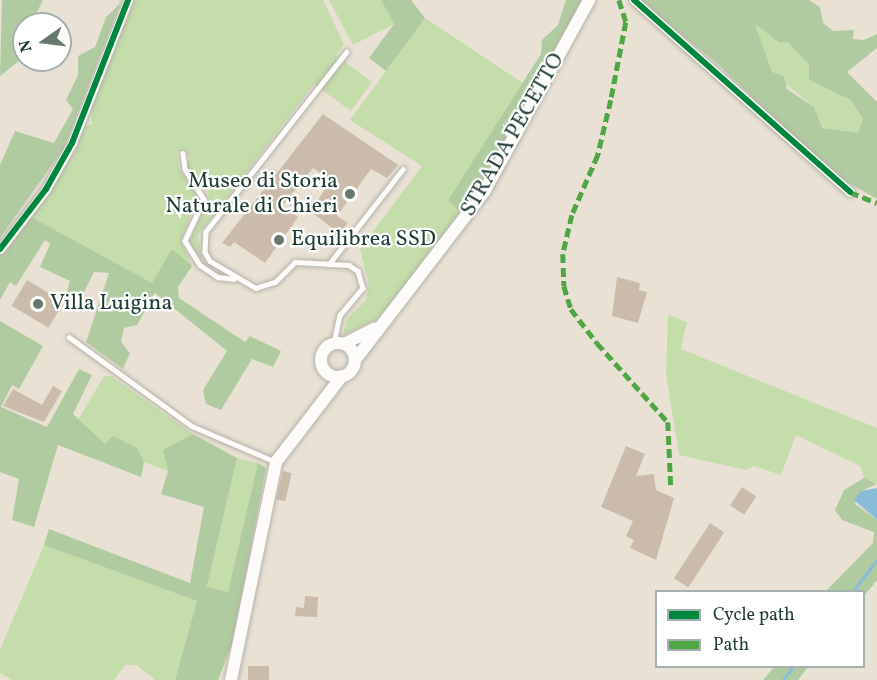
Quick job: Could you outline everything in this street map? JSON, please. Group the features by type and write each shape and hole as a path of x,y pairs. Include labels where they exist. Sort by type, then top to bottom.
{"main road":[{"name":"STRADA PECETTO","path":"231,680 276,462 484,192 589,0"},
{"name":"STRADA PECETTO","path":"314,411 324,369 323,353 385,322"},
{"path":"339,344 355,360"},
{"path":"324,369 342,376"}],"street":[{"path":"0,249 46,189 72,142 128,0"},
{"path":"634,0 850,192"}],"lane":[{"path":"237,279 210,261 206,232 347,52"},
{"path":"183,153 184,169 204,200 185,241 200,265 218,277 237,279 267,287 295,262 349,265 358,271 363,288 340,315 339,344"},
{"path":"329,264 403,169"},
{"path":"69,337 192,426 276,462"}],"green space":[{"path":"2,0 43,0 37,12 12,12 12,66 0,76"},
{"path":"132,0 323,0 344,44 336,55 372,82 351,111 314,84 198,235 202,260 189,242 209,199 208,190 186,166 190,157 177,150 179,169 198,195 181,241 192,266 172,250 152,284 31,217 82,127 92,124 91,103"},
{"path":"329,0 381,0 394,24 353,45"},
{"path":"381,0 411,0 425,18 386,71 369,58 394,24"},
{"path":"566,0 585,0 462,214 448,200 541,54 542,40 558,25"},
{"path":"639,0 809,0 820,7 823,23 833,31 854,30 853,39 864,40 877,34 877,48 847,72 877,102 877,199 828,171 719,65","holes":["755,24 779,43 788,42 809,65 809,80 850,100 863,118 858,133 823,128 814,107 787,89 784,76 772,72"]},
{"path":"120,4 64,148 0,238 0,165 15,131 54,143 73,109 66,100 78,75 78,56 95,47 106,17"},
{"path":"425,18 523,83 448,200 462,214 382,317 343,335 347,319 366,300 369,284 360,249 422,166 350,120"},
{"path":"755,24 778,43 788,42 809,65 809,80 849,100 863,118 858,133 824,128 814,107 772,73"},
{"path":"31,217 152,283 172,249 192,266 178,287 179,298 245,342 250,336 281,351 273,367 252,359 221,410 206,404 203,390 227,351 155,293 137,325 124,328 121,342 130,353 123,369 86,342 109,273 94,272 81,298 67,292 70,281 40,267 50,244 45,240 16,286 10,282 0,300 0,255"},
{"path":"668,315 687,322 681,349 877,428 877,484 864,478 860,466 796,435 781,475 754,466 746,470 679,455 666,374"},
{"path":"0,321 43,346 19,389 12,385 1,407 47,427 79,369 92,375 73,414 105,444 113,436 137,448 144,462 141,477 58,445 34,527 12,520 19,479 0,472"},
{"path":"104,376 111,376 193,434 164,450 168,471 144,462 137,448 105,444 78,420"},
{"path":"193,434 237,458 207,587 228,592 258,463 266,468 233,641 218,680 175,680 197,601 44,545 49,529 190,583 204,507 161,494 168,471 163,450"},
{"path":"237,458 258,463 229,593 207,588"},
{"path":"864,478 877,484 861,491 855,504 877,520 877,580 865,595 865,590 827,590 873,543 874,532 842,520 835,510 844,490"},
{"path":"44,545 197,601 175,680 155,680 137,665 125,665 114,680 12,680 0,673 0,650"},
{"path":"773,668 807,668 798,680 763,680"}],"water":[{"path":"877,488 877,520 854,500 861,491"}],"building":[{"path":"323,114 398,165 387,178 371,169 337,216 348,223 339,233 311,212 330,180 313,168 282,206 298,217 265,263 234,242 230,247 222,243"},
{"path":"617,277 640,283 639,290 647,292 638,323 612,316"},
{"name":"Villa Luigina","path":"27,280 64,302 48,328 12,306"},
{"path":"53,386 62,391 44,422 3,406 13,389 42,405"},
{"path":"626,446 645,454 636,476 654,474 656,490 674,498 656,560 630,548 634,540 626,536 633,521 601,507"},
{"path":"283,471 292,473 285,501 276,499"},
{"path":"742,487 756,496 744,515 730,505"},
{"path":"710,523 724,532 688,588 674,578"},
{"path":"305,596 318,597 317,617 295,616 296,607 304,608"},
{"path":"248,666 269,666 269,680 248,680"}],"waterway":[{"path":"854,590 877,560"},
{"path":"783,680 792,668"}],"marked path":[{"path":"619,0 626,22 598,155 572,215 563,254 564,286 571,309 597,343 668,422 671,487"},
{"path":"850,192 877,203"}],"cycle path":[{"path":"0,249 46,189 72,143 128,0"},
{"path":"634,0 850,192"}],"place":[{"name":"Museo di Storia Naturale di Chieri","path":"350,194"},
{"name":"Equilibrea SSD","path":"279,240"},
{"name":"Villa Luigina","path":"38,304"}]}
